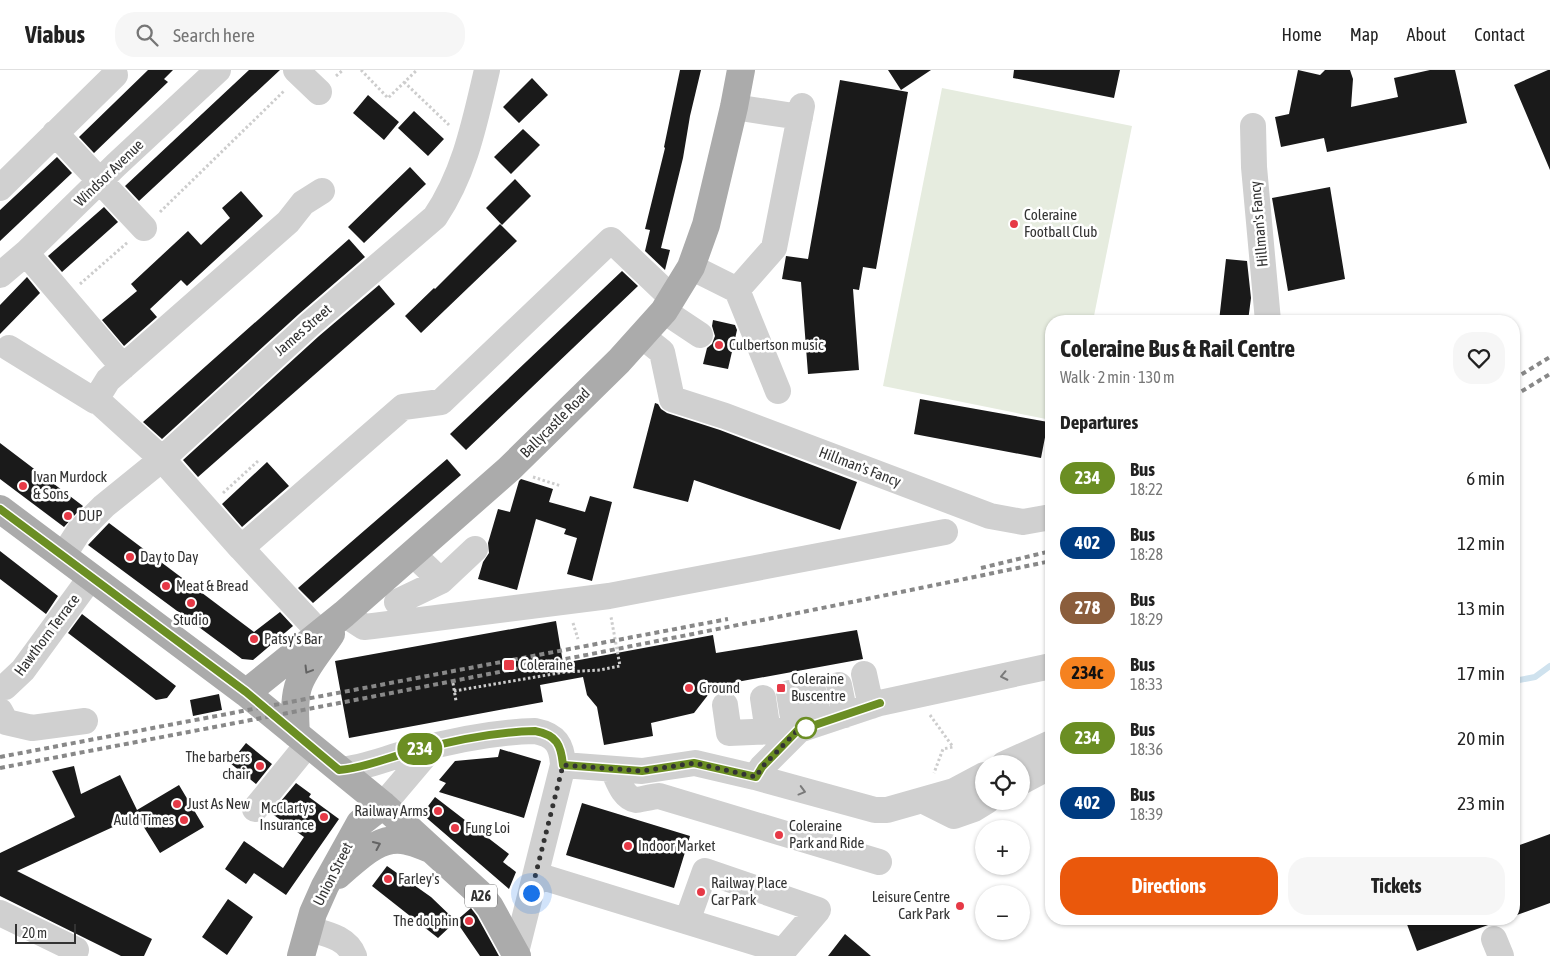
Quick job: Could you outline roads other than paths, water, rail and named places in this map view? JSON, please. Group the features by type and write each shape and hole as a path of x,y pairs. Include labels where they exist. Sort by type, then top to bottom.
{"main road":[{"name":"Ballycastle Road","path":"246,692 344,614 509,469 642,336 668,305 691,267 706,225 734,108 741,70"},
{"path":"0,509 246,692 383,805"},
{"path":"302,739 295,712 298,686 344,614"},
{"path":"342,772 358,804 360,823"},
{"name":"Union Street","path":"301,956 313,913 325,886 360,823 383,805"},
{"name":"A26","path":"383,805 479,893 490,907 516,954"},
{"name":"A26","path":"325,886 371,848 383,842 406,840 433,850"}],"street":[{"name":"Windsor Avenue","path":"0,275 26,253 218,70"},
{"name":"James Street","path":"63,556 79,531 104,506 162,459 309,325 435,218 462,166 487,70"},
{"path":"0,188 114,75"},
{"path":"734,108 801,112 774,248 737,290"},
{"name":"Hillman's Fancy","path":"1253,126 1254,167 1267,315"},
{"path":"56,133 144,228"},
{"path":"95,401 108,380 288,222 303,203 322,191"},
{"path":"242,548 404,407 441,402 611,240 668,305 700,335"},
{"path":"26,253 123,367"},
{"path":"691,267 737,290 778,391"},
{"name":"Hillman's Fancy","path":"642,336 662,352 672,400 725,416 990,516 1023,522 1045,518"},
{"path":"8,348 95,401 97,400 162,459 320,632"},
{"path":"344,614 364,627 609,596 945,532"},
{"path":"398,602 441,581 475,549"},
{"path":"413,554 441,581"},
{"name":"Hawthorn Terrace","path":"0,687 5,688 23,670 90,576"},
{"path":"756,777 762,767 806,723 1045,667"},
{"path":"795,692 806,723"},
{"path":"795,692 806,723"},
{"path":"795,692 806,723"},
{"path":"795,692 806,723"},
{"path":"0,711 6,722 32,728 85,721"},
{"path":"342,772 474,736 542,732 557,741 563,753 588,767 631,798 638,800 660,796 879,862"},
{"path":"255,810 302,739"},
{"path":"383,805 432,746"},
{"path":"1024,755 1045,746"},
{"path":"588,767 642,771 694,763 756,777 875,810 887,810 924,801 954,792 975,780"},
{"path":"516,954 536,875 588,767"},
{"path":"1030,777 1045,769"},
{"path":"924,801 954,816 975,806"},
{"path":"536,875 687,921"},
{"path":"0,913 80,954"},
{"path":"309,929 341,939 351,947 354,956"}],"waterway":[{"path":"1520,680 1535,677 1550,666"}],"railway":[{"path":"1520,375 1550,357"},
{"path":"1520,392 1550,374"},
{"path":"981,568 1045,552"},
{"path":"0,768 658,641 1045,562"},
{"path":"0,757 728,619"}],"place":[{"name":"Coleraine Football Club","path":"1014,224"},
{"name":"Culbertson music","path":"719,345"},
{"name":"Ivan Murdock & Sons","path":"23,486"},
{"name":"DUP","path":"68,516"},
{"name":"Day to Day","path":"130,557"},
{"name":"Meat & Bread","path":"166,586"},
{"name":"Studio","path":"191,603"},
{"name":"Patsy's Bar","path":"254,639"},
{"name":"Coleraine","path":"509,665"},
{"name":"Ground","path":"689,688"},
{"name":"Coleraine Buscentre","path":"781,688"},
{"name":"The barbers chair","path":"260,766"},
{"name":"Just As New","path":"177,804"},
{"name":"Railway Arms","path":"438,811"},
{"name":"McClartys Insurance","path":"324,817"},
{"name":"Auld Times","path":"184,820"},
{"name":"Fung Loi","path":"455,828"},
{"name":"Coleraine Park and Ride","path":"779,835"},
{"name":"Indoor Market","path":"628,846"},
{"name":"Farley's","path":"388,879"},
{"name":"Railway Place Car Park","path":"701,892"},
{"name":"Leisure Centre Cark Park","path":"960,906"},
{"name":"The dolphin","path":"469,921"}]}
